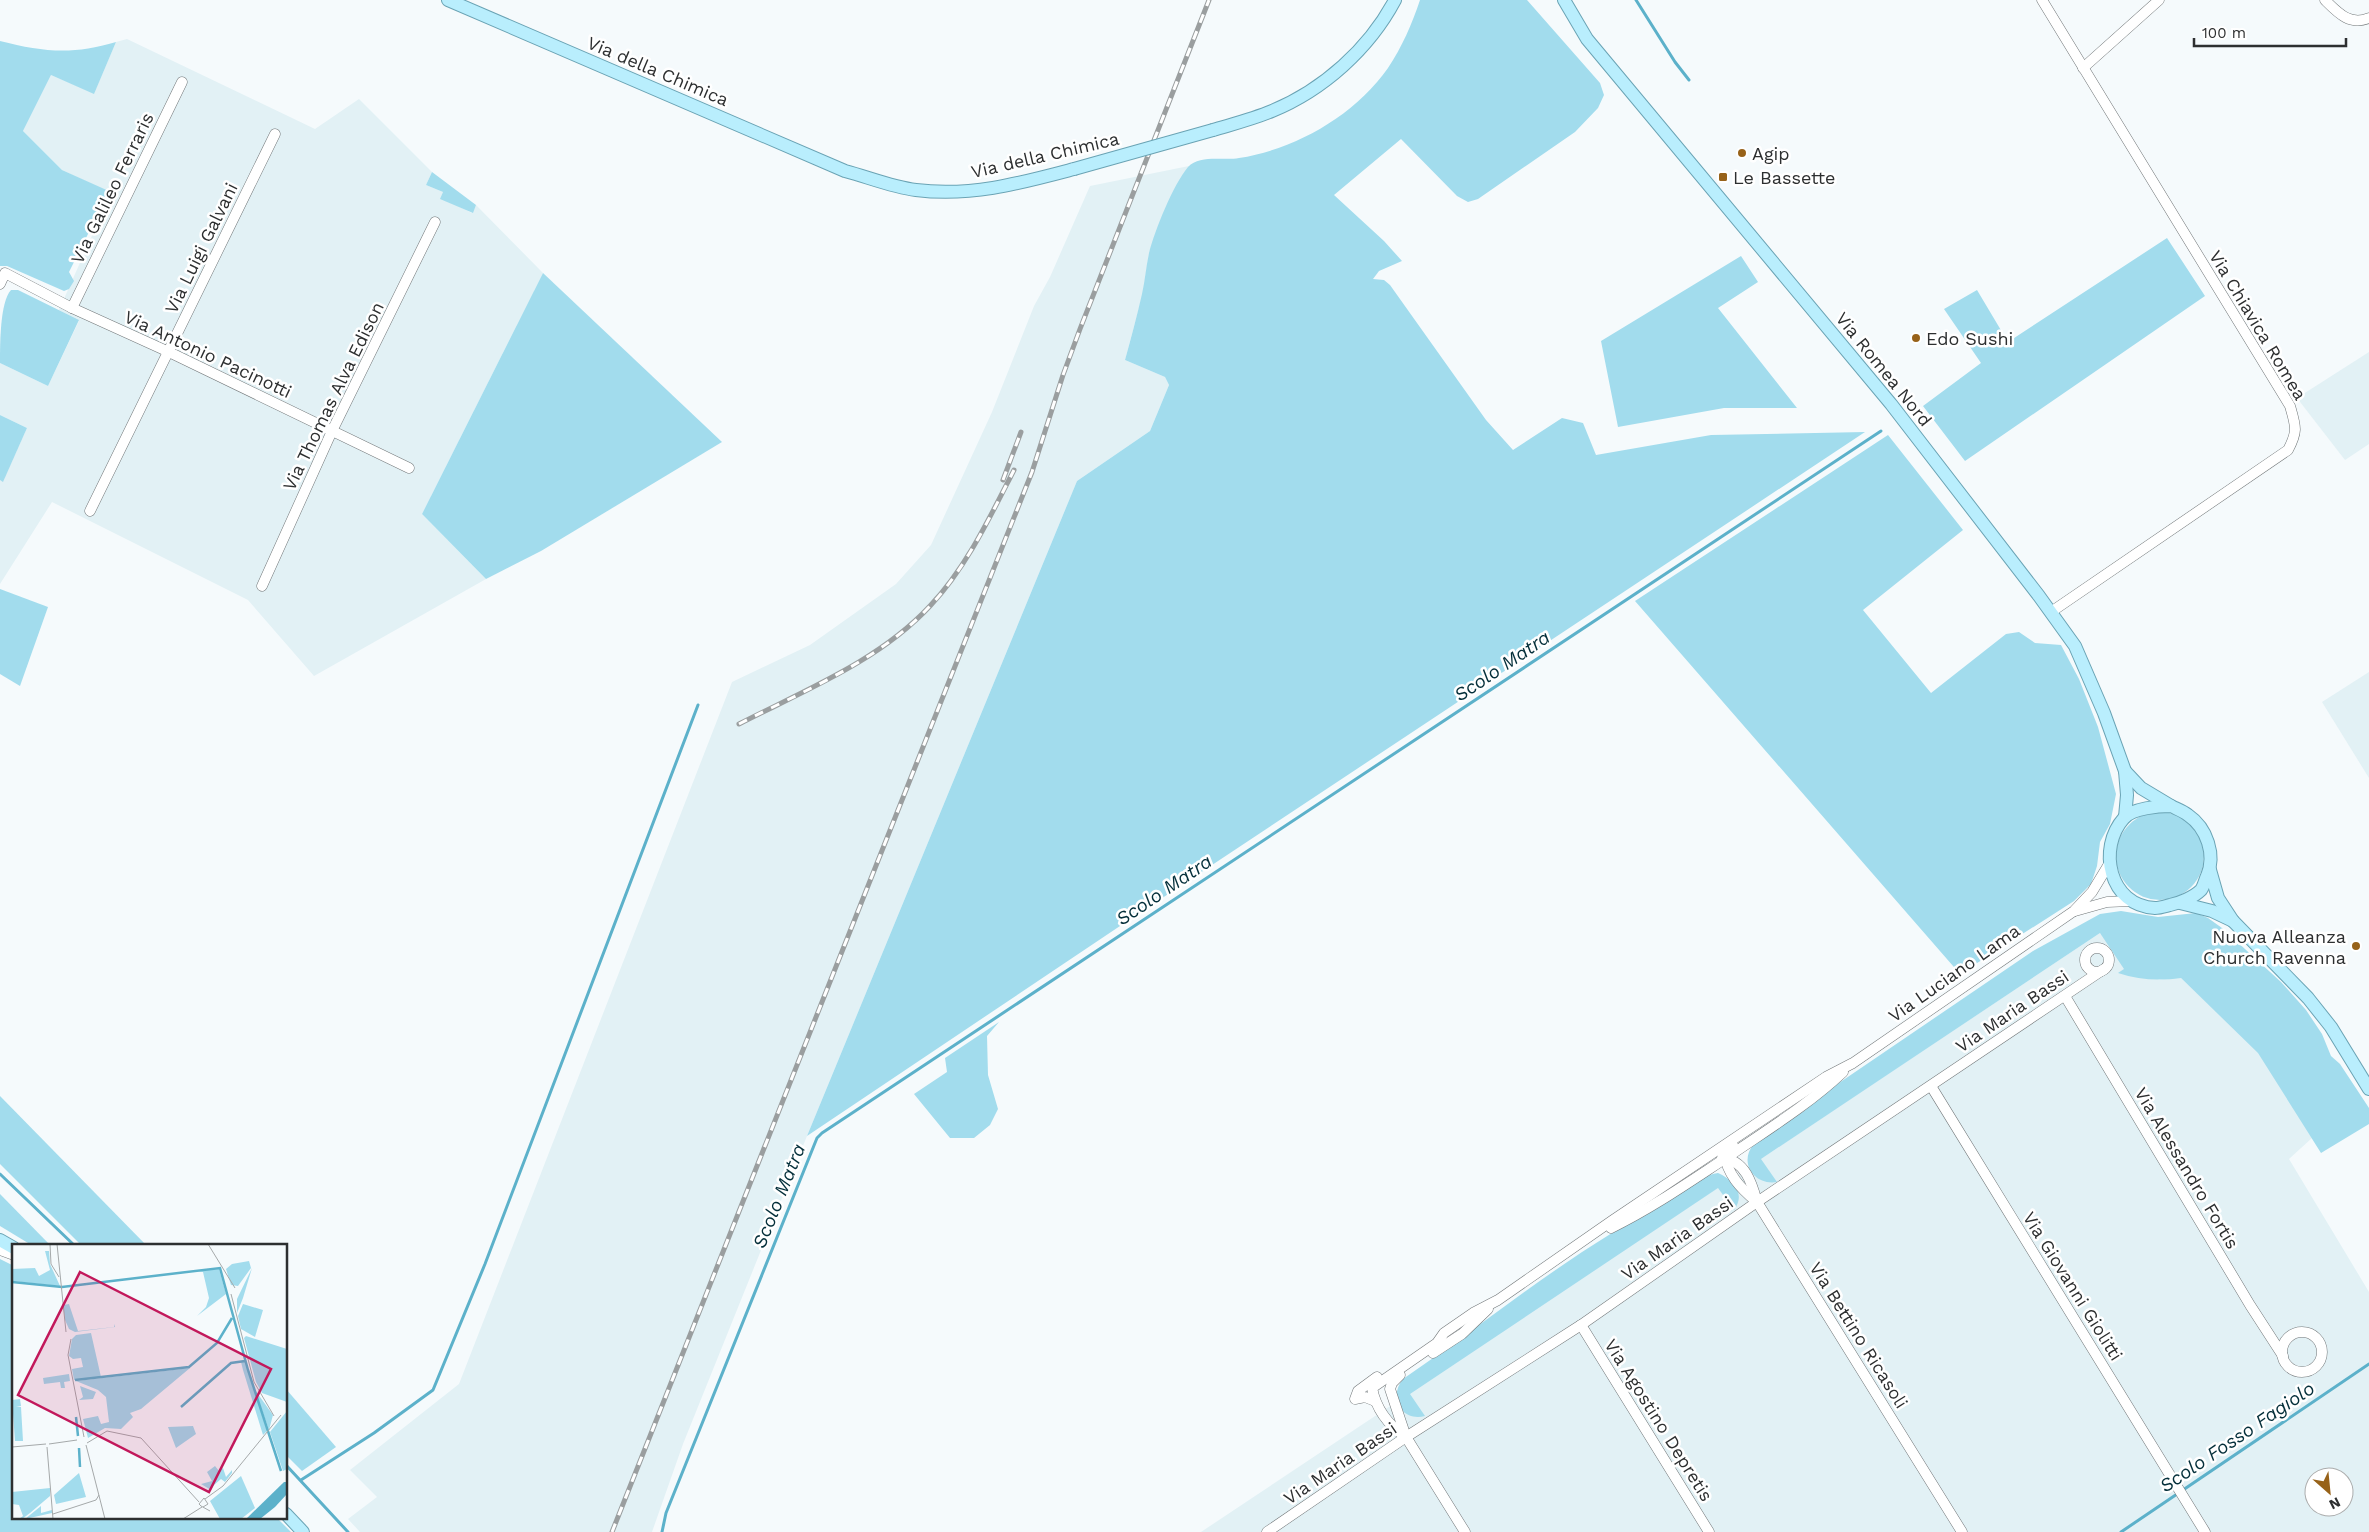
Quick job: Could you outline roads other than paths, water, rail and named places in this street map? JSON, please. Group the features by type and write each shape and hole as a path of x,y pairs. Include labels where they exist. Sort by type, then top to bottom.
{"main road":[{"name":"Via della Chimica","path":"448,0 846,171 913,190 971,192 1074,169 1273,111 1317,86 1347,62 1368,40 1395,0"},
{"name":"Via Romea Nord","path":"1564,0 1592,46 1891,404 2075,646 2104,713 2125,771 2125,817"},
{"name":"Via Romea Nord","path":"1568,0 1574,16"},
{"name":"Via Romea Nord","path":"2125,771 2141,788 2171,806"},
{"path":"2210,870 2201,889 2180,903 2155,908 2131,901 2116,885 2109,864 2110,841 2125,817 2150,807 2171,806 2189,815 2201,827 2210,848 2210,870 2218,898 2233,921 2308,998 2331,1027 2369,1089"},
{"path":"2180,903 2212,911 2233,921"},
{"path":"0,1240 12,1247"},
{"path":"288,1516 303,1532"}],"street":[{"name":"Via Chiavica Romea","path":"2042,0 2290,406 2296,425 2295,436 2288,450 2051,612"},
{"path":"2083,68 2159,0"},
{"path":"2325,0 2345,19 2358,21 2369,18"},
{"name":"Via Galileo Ferraris","path":"72,308 182,82"},
{"name":"Via Luigi Galvani","path":"90,511 275,134"},
{"name":"Via Thomas Alva Edison","path":"262,586 332,431 435,222"},
{"name":"Via Antonio Pacinotti","path":"0,284 5,273 72,308 409,468"},
{"name":"Via Luciano Lama","path":"1375,1401 1365,1397 1355,1399 1358,1391 1473,1313 1498,1300 1792,1100 1853,1063 2074,911 2092,892 2109,864"},
{"name":"Via Luciano Lama","path":"2074,911 2107,902 2131,901"},
{"name":"Via Maria Bassi","path":"1267,1532 1406,1437 1581,1325 1757,1202 2104,969"},
{"name":"Via Alessandro Fortis","path":"2065,996 2250,1305 2283,1356"},
{"name":"Via Luciano Lama","path":"1590,1238 1656,1204 1709,1169 1802,1106 1853,1063"},
{"name":"Via Giovanni Giolitti","path":"1931,1086 2205,1532"},
{"name":"Via Luciano Lama","path":"1725,1158 1724,1152 1781,1112 1792,1100"},
{"path":"1744,1145 1742,1158 1744,1170"},
{"name":"Via Luciano Lama","path":"1647,1197 1664,1191 1716,1157 1725,1158"},
{"path":"1725,1158 1733,1159 1744,1170 1753,1185 1757,1202"},
{"name":"Via Bettino Ricasoli","path":"1725,1158 1732,1177 1757,1202 1962,1532"},
{"path":"1709,1169 1718,1168 1725,1170 1732,1177"},
{"path":"0,1250 12,1254"},
{"name":"Via Luciano Lama","path":"1406,1437 1392,1400 1390,1389 1392,1383 1462,1334 1498,1300"},
{"name":"Via Agostino Depretis","path":"1581,1325 1709,1532"},
{"name":"Via Luciano Lama","path":"1375,1401 1372,1388 1437,1343 1444,1333"},
{"path":"1375,1401 1393,1428 1406,1437 1465,1532"}],"waterway":[{"name":"Scolo Matra","path":"1636,0 1675,62 1689,80"},
{"name":"Scolo Matra","path":"662,1532 666,1513 817,1138 822,1133 1881,431"},
{"path":"301,1480 374,1433 433,1390 485,1264 698,705"},
{"name":"Scolo Fosso Fagiolo","path":"0,1174 73,1244"},
{"name":"Scolo Fosso Fagiolo","path":"2121,1532 2369,1364"},
{"name":"Scolo Fosso Fagiolo","path":"288,1467 348,1532"}],"railway":[{"path":"612,1532 1032,472 1080,329 1209,0"},
{"path":"1003,480 1021,432"},
{"path":"739,724 865,659 910,625 943,591 966,559 1014,470"}],"place":[{"name":"Agip","path":"1742,153"},
{"name":"Le Bassette","path":"1723,177"},
{"name":"Edo Sushi","path":"1916,338"},
{"name":"Nuova Alleanza Church Ravenna","path":"2356,946"}]}
